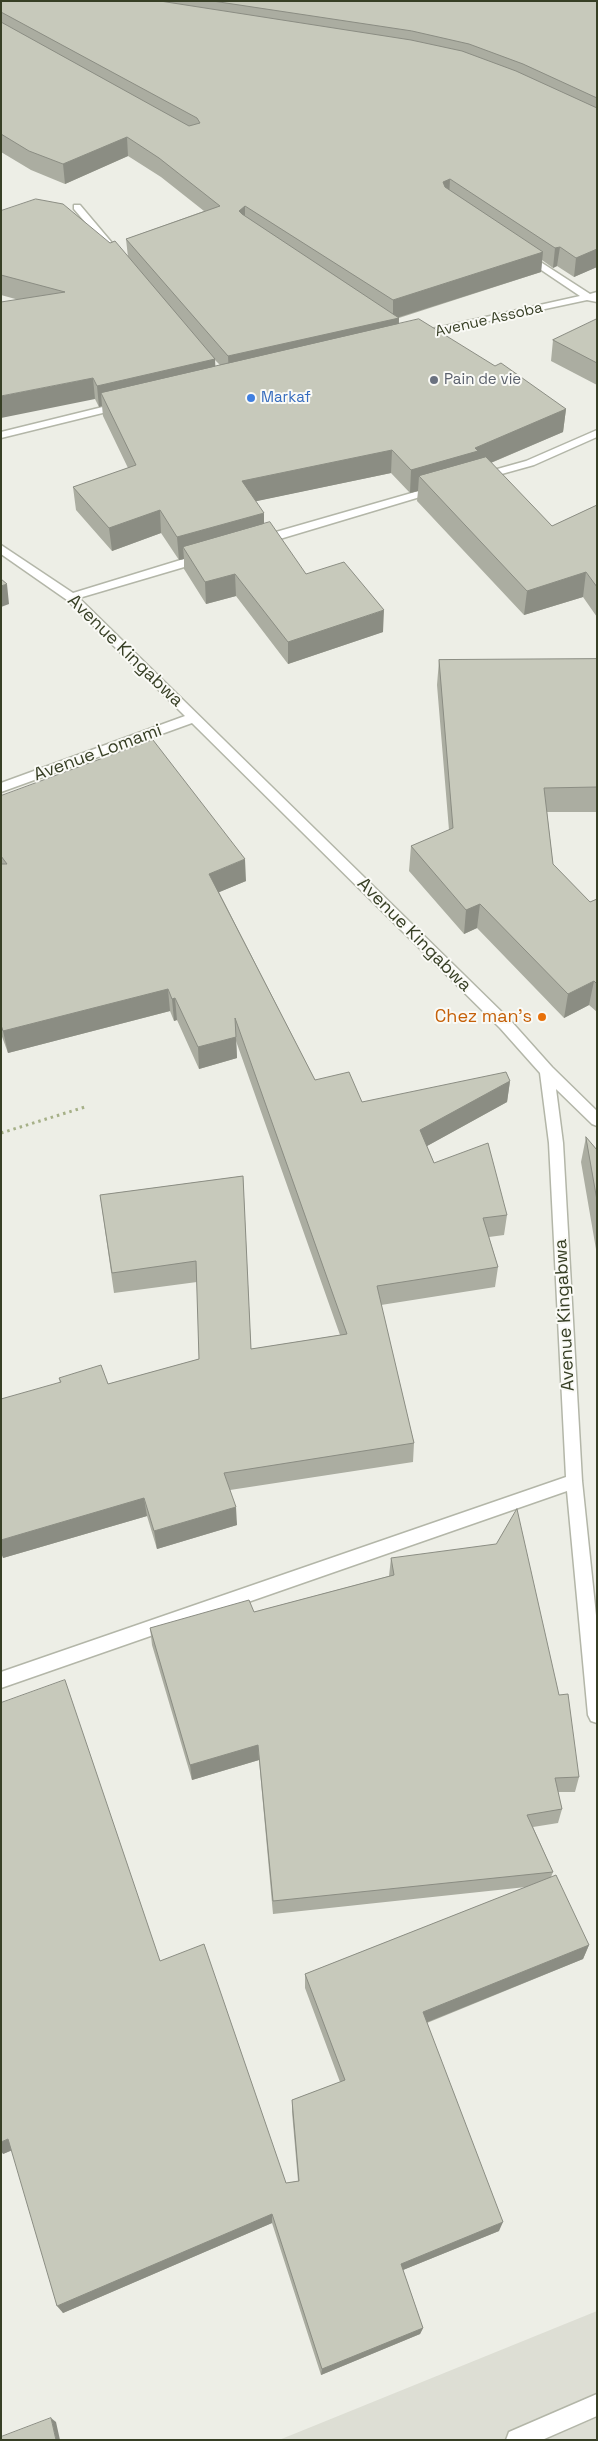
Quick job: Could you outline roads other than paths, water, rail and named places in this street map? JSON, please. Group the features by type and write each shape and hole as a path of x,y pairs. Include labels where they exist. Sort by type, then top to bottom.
{"street":[{"path":"77,207 122,260"},
{"path":"514,248 594,298"},
{"name":"Avenue Assoba","path":"408,338 594,298"},
{"path":"1,435 130,404"},
{"path":"464,481 530,462 597,433"},
{"path":"249,544 446,486"},
{"name":"Avenue Kingabwa","path":"1,549 71,597 505,1024 547,1071 556,1143 574,1481 597,1715"},
{"path":"71,597 212,555"},
{"name":"Avenue Lomami","path":"1,788 195,718"},
{"path":"547,1071 597,1120"},
{"path":"1,1680 574,1481"},
{"path":"517,2440 597,2405"}],"place":[{"name":"Pain de vie","path":"434,380"},
{"name":"Markaf","path":"251,398"},
{"name":"Chez man's","path":"542,1017"}]}
